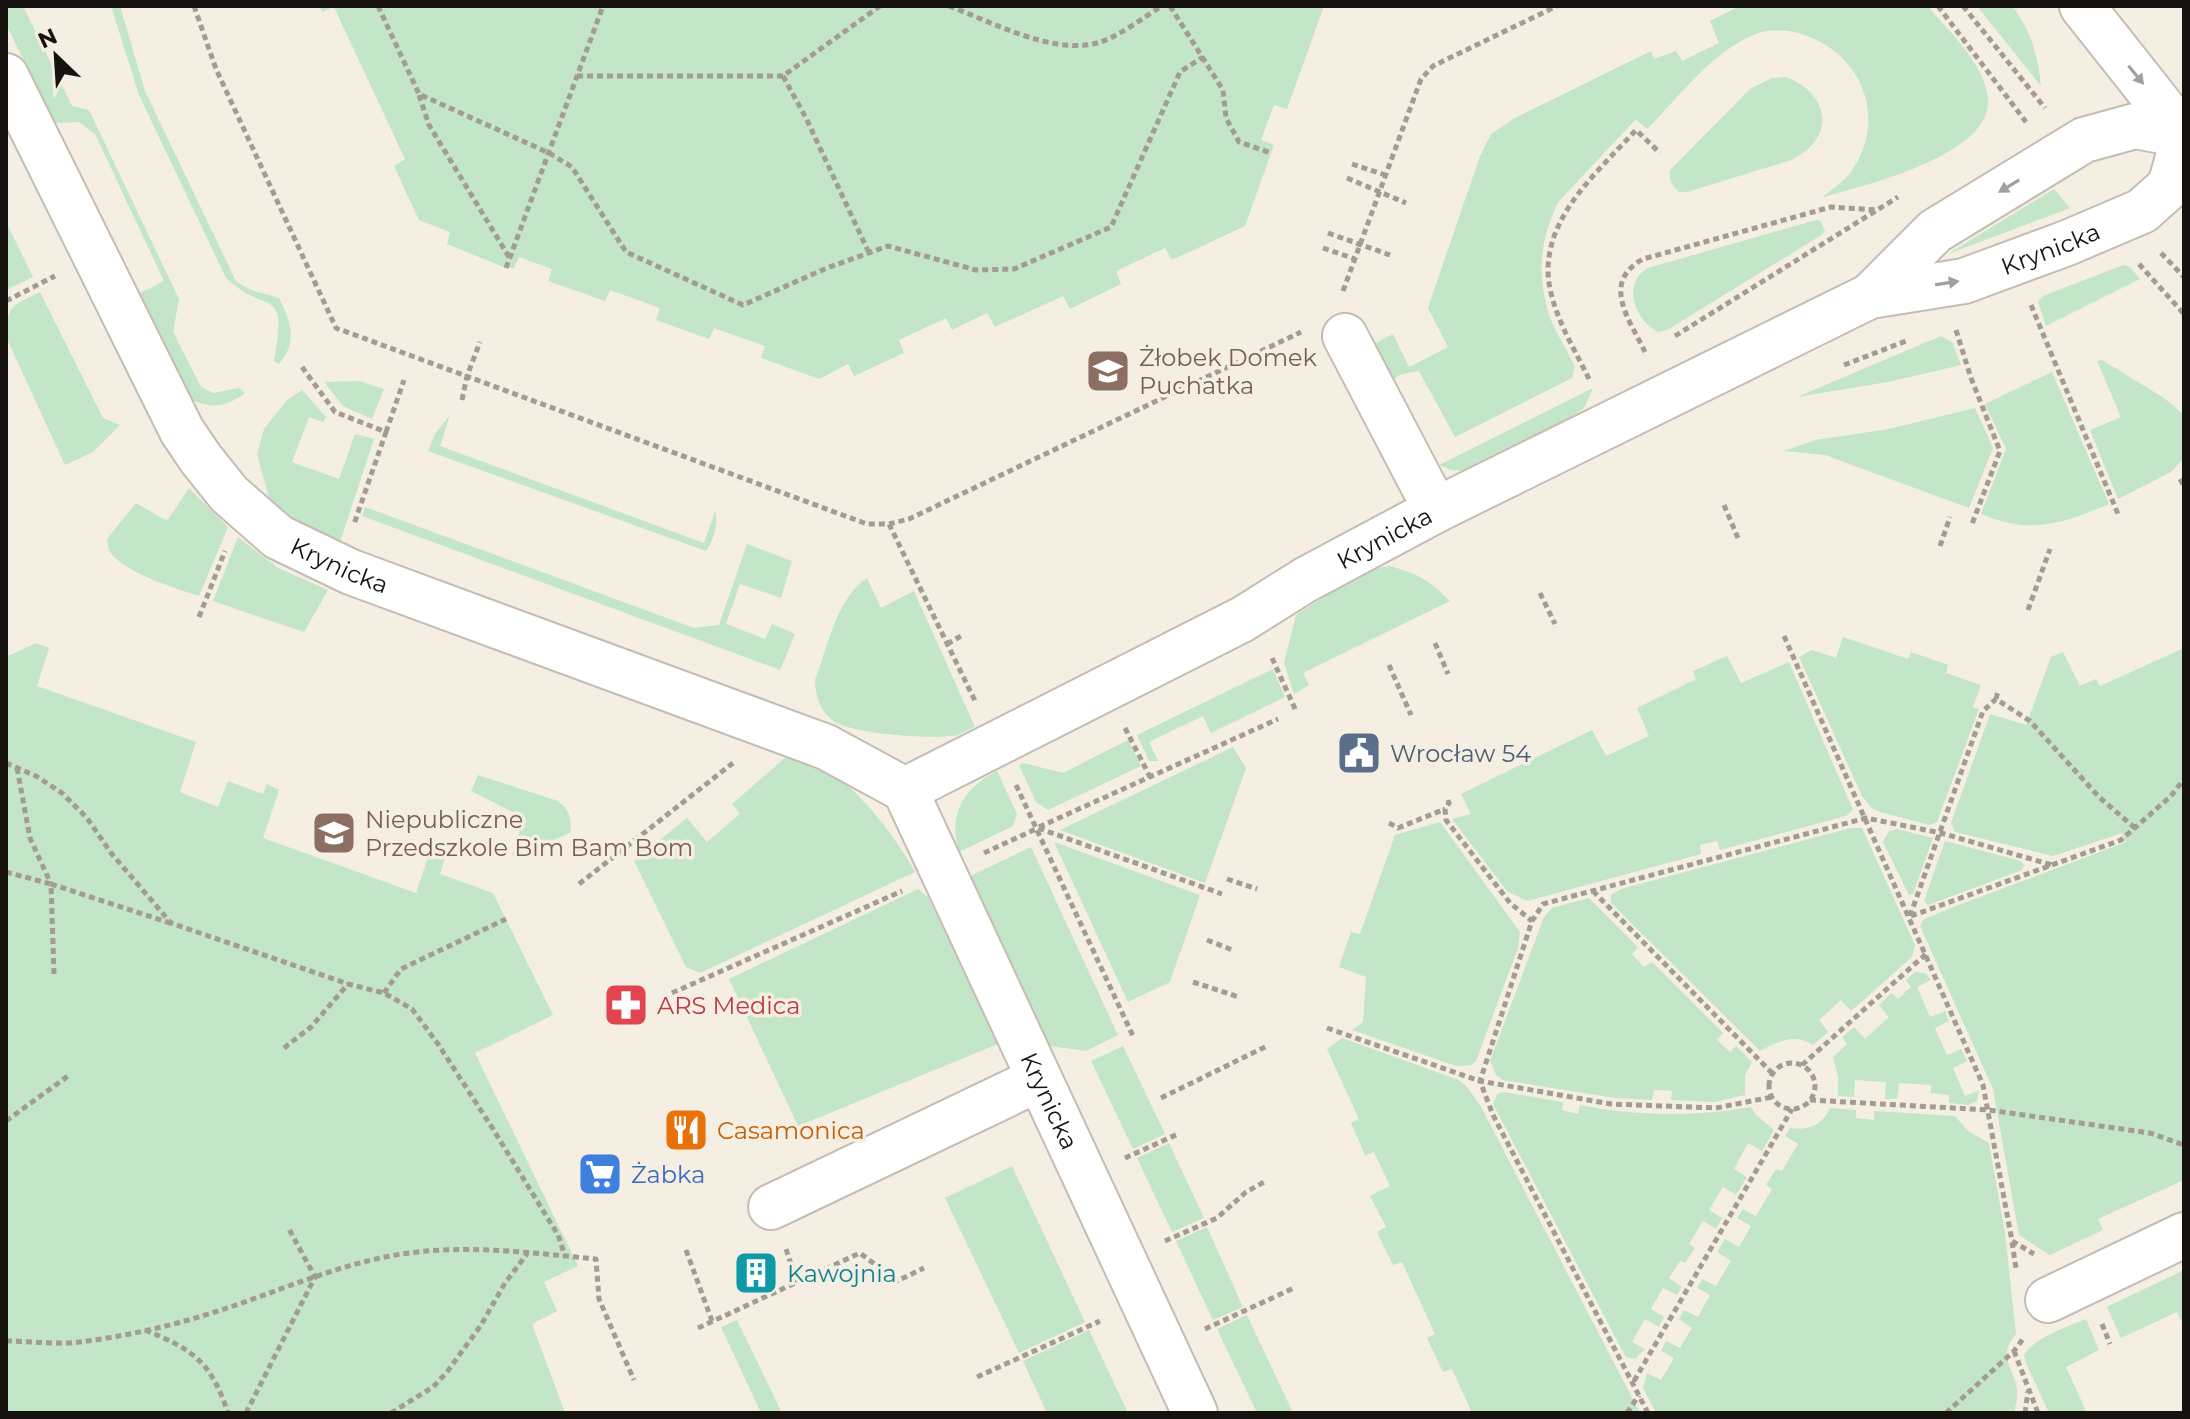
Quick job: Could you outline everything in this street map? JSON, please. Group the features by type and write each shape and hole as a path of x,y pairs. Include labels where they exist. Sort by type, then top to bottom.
{"street":[{"path":"2082,6 2184,135"},
{"name":"Krynicka","path":"6,76 182,431 229,494 278,537 340,566 826,747 905,790 1195,1413"},
{"name":"Krynicka","path":"905,790 1243,619 1305,580 1436,510 1870,296 1964,281 2142,211 2170,186 2184,135 2135,126 2084,140 1935,231 1870,296"},
{"path":"1329,323 1436,510"},
{"path":"771,1207 1039,1079"},
{"path":"2066,1292 2184,1235"}],"path":[{"path":"194,6 216,69 336,328 867,524 889,524 923,512 1329,323 1421,79 1433,66 1557,6"},
{"path":"378,6 419,94 429,125 509,257"},
{"path":"506,268 603,6"},
{"path":"577,76 783,76 880,6"},
{"path":"949,6 1049,44 1077,47 1101,43 1162,6"},
{"path":"1170,6 1223,90 1226,118 1239,142 1271,153"},
{"path":"1938,6 2032,131"},
{"path":"1963,6 2041,102"},
{"path":"419,94 549,153 572,167 626,252 743,305 827,268 888,246 976,270 1014,269 1111,227 1180,72 1203,57"},
{"path":"783,76 869,253"},
{"path":"2011,128 2024,120"},
{"path":"1582,383 1589,379 1550,292 1549,253 1556,227 1572,201 1636,130 1660,153"},
{"path":"1352,164 1385,175"},
{"path":"1347,178 1406,203"},
{"path":"1668,340 1900,196"},
{"path":"1645,352 1621,302 1619,289 1623,276 1633,264 1831,207 1877,210"},
{"path":"2104,228 2184,314"},
{"path":"1328,233 1390,255"},
{"path":"2155,247 2184,277"},
{"path":"1323,248 1355,259"},
{"path":"2026,294 2118,514"},
{"path":"1954,322 1971,378 2000,451 1972,524"},
{"path":"462,400 480,342"},
{"path":"1631,359 1657,346"},
{"path":"302,367 335,412 386,432"},
{"path":"340,566 404,380"},
{"path":"2180,479 2184,486"},
{"path":"1724,505 1738,538"},
{"path":"199,617 243,506"},
{"path":"1940,546 1950,517"},
{"path":"889,524 981,714"},
{"path":"2028,610 2050,549"},
{"path":"1540,593 1555,624"},
{"path":"1243,619 1277,665 1296,711"},
{"path":"947,644 961,636"},
{"path":"1784,636 1983,1085 2012,1241 2066,1292 2110,1344"},
{"path":"1435,643 1448,674"},
{"path":"1389,665 1411,715"},
{"path":"1910,917 1983,711 1996,699 1998,691"},
{"path":"1996,699 2030,721 2099,797 2135,828"},
{"path":"975,857 1278,719"},
{"path":"579,884 779,729"},
{"path":"6,763 62,793 87,818 111,853 171,923"},
{"path":"17,768 30,838 51,884 54,974"},
{"path":"1013,778 1133,1036"},
{"path":"1910,917 2121,840 2171,796 2184,779"},
{"path":"1389,823 1398,828 1445,809 1448,800"},
{"path":"1445,809 1446,820 1510,903 1532,921"},
{"path":"1648,1413 1493,1115 1480,1081 1532,921 1543,904 1866,818 1941,833 2052,865"},
{"path":"1038,828 1222,894"},
{"path":"6,872 171,923 348,984 384,993 412,1009 438,1044 558,1235 565,1256"},
{"path":"1227,879 1257,889"},
{"path":"672,993 908,888"},
{"path":"1592,891 1772,1073"},
{"path":"384,993 401,969 506,919"},
{"path":"1207,940 1235,951"},
{"path":"1802,1065 1814,1079 1815,1089 1805,1105 1784,1108 1769,1091 1772,1073 1783,1064 1802,1065 1926,954"},
{"path":"1193,982 1239,997"},
{"path":"284,1048 311,1027 348,984"},
{"path":"1327,1028 1480,1081 1611,1104 1716,1108 1772,1097"},
{"path":"1161,1098 1267,1046"},
{"path":"6,1121 68,1076"},
{"path":"1810,1100 1989,1110 2150,1133 2184,1145"},
{"path":"1633,1381 1792,1109"},
{"path":"1084,1176 1178,1134"},
{"path":"1123,1260 1217,1218 1246,1192 1266,1181"},
{"path":"289,1229 315,1277"},
{"path":"6,1341 76,1343 144,1330 401,1254 444,1250 528,1253 596,1259 599,1299 634,1380"},
{"path":"686,1250 712,1321"},
{"path":"391,1413 433,1387 447,1372 528,1253"},
{"path":"698,1328 860,1253 897,1281 924,1268"},
{"path":"246,1413 315,1277"},
{"path":"1164,1348 1294,1288"},
{"path":"977,1377 1143,1301"},
{"path":"144,1330 181,1345 198,1357 212,1376 228,1413"},
{"path":"1946,1413 2014,1351 2038,1413"},
{"path":"2025,1413 2028,1391"},
{"path":"1627,1413 1639,1395"}],"green space":[{"path":"6,6 23,6 72,106 89,110 179,299 173,332 201,387 213,393 239,388 244,394 225,404 206,405 192,400 138,294 164,281 95,134 79,122 54,123 6,24"},
{"path":"111,6 120,6 145,91 236,281 252,290 279,298 289,324 291,340 279,364 274,361 278,337 276,311 226,278 139,95"},
{"path":"319,6 1324,6 1287,109 1274,105 1261,140 1274,145 1245,226 1172,260 1165,248 1116,271 1121,284 1070,309 1063,296 995,327 987,313 952,330 946,318 899,340 904,353 854,376 848,364 819,379 761,358 765,346 714,328 709,339 656,320 660,308 610,290 605,301 548,281 552,269 519,257 514,268 506,268 447,244 450,232 419,220 394,166 405,159 334,7 322,12"},
{"path":"1740,6 1928,6 1973,60 1980,73 1988,98 1984,118 1970,136 1923,165 1823,197 1850,173 1862,153 1868,132 1864,92 1855,73 1842,57 1825,44 1799,33 1768,31 1725,51 1647,129 1636,119 1559,201 1545,238 1543,291 1551,320 1575,367 1572,378 1455,437 1419,371 1402,374 1387,383 1376,343 1393,334 1409,367 1448,347 1428,308 1480,156 1491,134 1513,119 1651,51 1654,59 1676,51 1682,61 1719,43 1710,21"},
{"path":"1977,6 2012,6 2032,44 2041,86"},
{"path":"1785,77 1800,84 1819,105 1821,129 1806,151 1791,160 1679,192 1671,182 1670,170 1750,89 1772,78"},
{"path":"2054,189 2070,208 1948,254"},
{"path":"1821,221 1825,231 1820,236 1667,330 1658,332 1638,311 1634,302 1635,283 1648,268"},
{"path":"6,222 33,277 6,290"},
{"path":"2123,265 2130,267 2140,279 2046,326 2038,302 2043,296"},
{"path":"40,292 103,418 120,425 93,452 65,465 6,337 13,307"},
{"path":"1941,336 1952,342 1961,365 1888,382 1797,397"},
{"path":"2102,360 2164,398 2184,415 2184,458 2171,472 2118,499 2090,430 2121,417 2097,361"},
{"path":"2052,372 2109,504 2076,517 2046,524 2016,524 1981,514 2006,449 1985,404"},
{"path":"359,381 384,389 372,419 343,406 324,382"},
{"path":"1593,388 1584,408 1573,416 1468,471 1439,465"},
{"path":"302,390 326,417 323,422 309,417 292,462 339,479 355,434 374,439 340,542 296,521 269,498 257,454 264,429 287,400"},
{"path":"1975,408 1993,448 1969,508 1825,455 1784,451 1815,440 1889,429"},
{"path":"450,415 440,446 704,543 715,511 716,527 711,542 706,551 428,451 435,434"},
{"path":"189,488 228,527 199,596 151,579 126,566 110,552 107,539 136,503 167,521"},
{"path":"365,507 694,628 719,625 747,544 792,561 781,598 740,584 726,624 765,639 772,624 795,634 780,670 362,516"},
{"path":"238,537 278,568 328,590 304,632 213,601"},
{"path":"1390,566 1423,579 1450,601 1303,673 1309,685 1294,694 1284,663 1296,615 1365,570"},
{"path":"867,578 881,608 914,591 975,727 957,735 893,735 841,725 824,712 817,696 815,680 841,610 848,597"},
{"path":"1843,637 1908,659 1911,652 1948,665 1946,673 1981,685 1973,707 1979,709 1937,822 1930,825 1880,812 1873,809 1862,796 1799,657 1812,650 1836,658"},
{"path":"36,643 49,648 37,686 196,742 180,792 218,807 228,781 263,794 267,784 279,790 263,838 416,893 432,845 447,850 440,874 493,893 553,1015 475,1053 578,1266 544,1282 557,1311 532,1324 565,1413 6,1413 6,657"},
{"path":"2184,648 2184,1180 2098,1219 2103,1230 2050,1255 2019,1235 1993,1089 1920,926 1924,919 2126,842 2122,833 2053,856 1955,832 1951,823 1990,714 2026,725 2051,657 2063,652 2080,686 2096,679 2100,686"},
{"path":"1727,656 1741,683 1789,662 1853,810 1846,816 1720,850 1717,841 1700,845 1701,854 1527,901 1507,891 1452,819 1471,814 1461,794 1592,730 1606,756 1649,736 1637,708 1696,679 1693,671"},
{"path":"1273,669 1285,697 1211,733 1203,716 1149,742 1158,761 1149,761 1137,735"},
{"path":"1128,740 1141,766 1048,810 1036,802 1019,765 1023,763 1063,773"},
{"path":"1233,747 1246,768 1205,883 1060,830"},
{"path":"786,757 827,772 849,787 881,822 915,872 700,973 686,967 634,861 687,818 707,842 740,814 732,804"},
{"path":"997,771 1017,814 1013,826 959,852 956,826 961,804 975,786"},
{"path":"478,775 560,803 568,813 571,832 519,857 512,855 524,818 471,791"},
{"path":"1440,822 1520,932 1518,948 1476,1061 1471,1065 1456,1066 1352,1030 1363,1022 1366,977 1339,967 1351,932 1360,934 1395,835"},
{"path":"1851,828 1862,828 1915,945 1912,957 1851,1011 1841,1000 1819,1020 1828,1032 1813,1045 1793,1039 1760,1051 1611,903 1611,895 1621,889"},
{"path":"1897,829 1933,838 1913,894 1909,895 1883,842 1889,831"},
{"path":"1945,841 2021,861 2024,865 2022,870 1928,905 1924,901"},
{"path":"1054,842 1200,895 1170,982 1128,1002"},
{"path":"1031,847 1118,1035 1086,1051 1043,1045 968,877"},
{"path":"918,889 928,897 998,1044 798,1126 729,979"},
{"path":"1589,898 1638,947 1632,954 1644,967 1652,962 1723,1033 1717,1040 1730,1052 1736,1046 1752,1062 1745,1075 1745,1095 1715,1102 1671,1100 1672,1091 1654,1090 1652,1100 1615,1098 1503,1080 1496,1075 1490,1061 1544,917 1552,908"},
{"path":"1915,972 1925,973 1931,980 1917,987 1930,1017 1945,1011 1949,1021 1935,1028 1947,1055 1961,1049 1967,1061 1953,1068 1965,1096 1979,1090 1977,1101 1968,1105 1949,1103 1949,1095 1931,1093 1931,1085 1899,1083 1897,1099 1885,1099 1886,1082 1855,1080 1854,1097 1838,1096 1838,1077 1833,1057 1847,1044 1842,1037 1854,1027 1865,1039 1889,1017 1879,1005 1891,993 1898,999 1911,987 1906,980"},
{"path":"1342,1038 1459,1080 1467,1087 1480,1105 1640,1413 1472,1413 1452,1369 1443,1372 1427,1338 1435,1334 1402,1262 1393,1265 1377,1232 1386,1227 1370,1196 1390,1186 1374,1152 1365,1155 1351,1123 1359,1119 1327,1049"},
{"path":"1123,1046 1165,1134 1133,1149 1091,1061"},
{"path":"1503,1092 1563,1102 1562,1110 1578,1114 1580,1105 1666,1114 1751,1107 1774,1130 1762,1151 1748,1143 1734,1169 1747,1177 1736,1195 1723,1187 1709,1210 1722,1218 1716,1229 1703,1221 1689,1244 1695,1248 1685,1263 1680,1261 1669,1278 1682,1287 1677,1295 1663,1288 1651,1309 1664,1317 1659,1327 1645,1319 1632,1342 1645,1349 1635,1359 1626,1357 1622,1350 1493,1104 1497,1094"},
{"path":"1830,1108 1856,1110 1856,1118 1874,1120 1874,1111 1955,1116 1968,1131 1989,1143 2005,1233 2016,1334 2007,1350 2017,1392 2014,1413 1656,1413 1643,1388 1647,1373 1661,1380 1674,1358 1661,1351 1666,1341 1680,1348 1692,1328 1679,1319 1684,1310 1698,1317 1710,1295 1697,1288 1702,1279 1716,1286 1731,1261 1717,1252 1725,1239 1739,1247 1751,1226 1737,1218 1743,1209 1756,1216 1772,1189 1766,1185 1776,1169 1782,1171 1798,1144 1785,1136 1790,1128 1814,1126"},
{"path":"1169,1143 1204,1218 1172,1232 1137,1158"},
{"path":"1012,1166 1085,1322 1019,1353 945,1198"},
{"path":"1207,1227 1243,1307 1213,1320 1176,1241"},
{"path":"2184,1270 2184,1326 2177,1312 2121,1338 2107,1307"},
{"path":"1247,1315 1293,1413 1257,1413 1217,1329"},
{"path":"2086,1319 2099,1350 2066,1367 2087,1413 2049,1413 2024,1354 2044,1337"},
{"path":"737,1320 782,1413 761,1413 721,1327"},
{"path":"1089,1330 1128,1413 1047,1413 1023,1361"}],"place":[{"name":"Żłobek Domek Puchatka","path":"1108,371"},
{"name":"Wrocław 54","path":"1359,753"},
{"name":"Niepubliczne Przedszkole Bim Bam Bom","path":"334,833"},
{"name":"ARS Medica","path":"626,1005"},
{"name":"Casamonica","path":"686,1130"},
{"name":"Żabka","path":"600,1174"},
{"name":"Kawojnia","path":"756,1273"}]}
